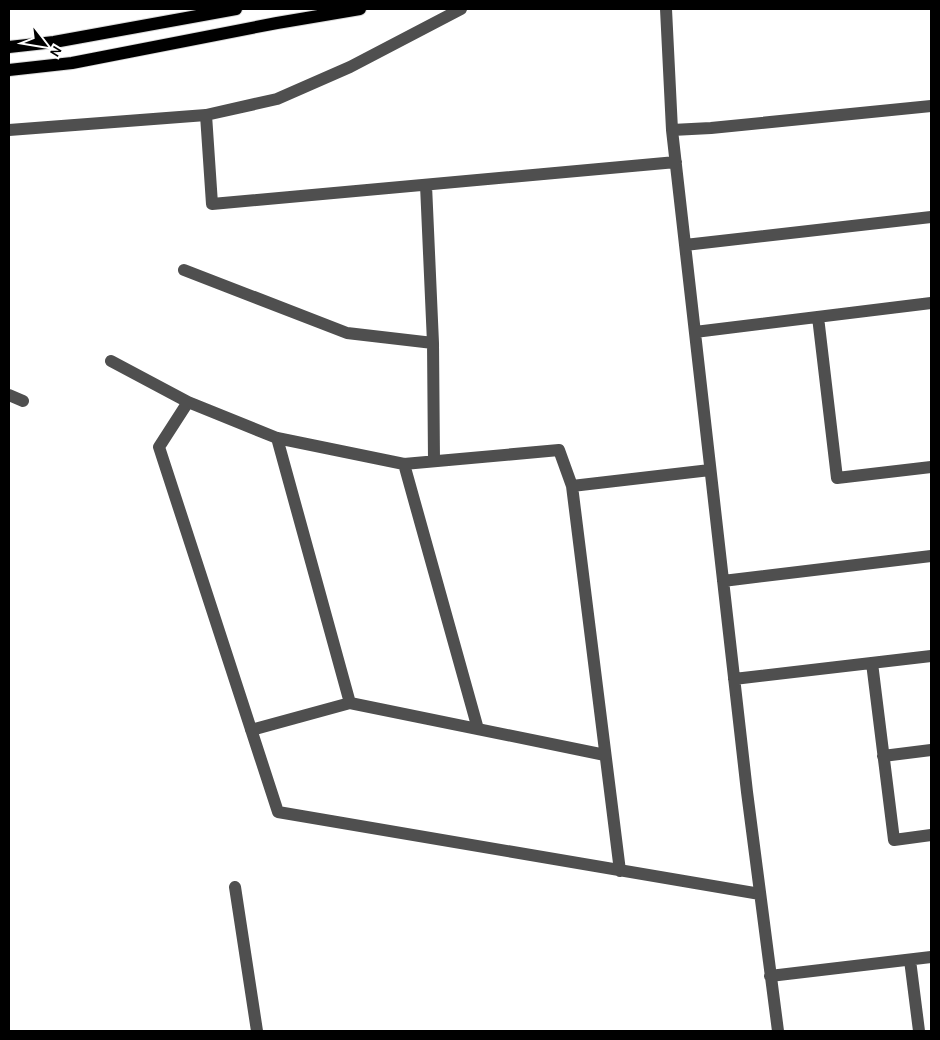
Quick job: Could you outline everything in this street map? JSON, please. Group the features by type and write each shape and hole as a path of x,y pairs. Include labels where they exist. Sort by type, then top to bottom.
{"main road":[{"path":"9,47 54,42 236,9"},
{"path":"9,70 72,63 277,23 360,9"}],"street":[{"path":"9,130 206,115 277,99 350,68 461,9"},
{"path":"666,9 672,130 734,680 778,1031"},
{"path":"672,130 711,128 931,106"},
{"path":"206,115 212,204 676,162"},
{"path":"426,185 433,343 434,461"},
{"path":"685,245 931,217"},
{"path":"184,270 347,333 433,343"},
{"path":"695,332 931,303"},
{"path":"818,317 837,478 931,467"},
{"path":"111,361 188,402 277,438 404,464 559,450 572,486 620,871"},
{"path":"9,395 23,402"},
{"path":"188,402 159,447 278,812 760,894"},
{"path":"277,438 350,703"},
{"path":"404,464 478,729"},
{"path":"572,486 710,470"},
{"path":"723,581 931,556"},
{"path":"734,680 931,656"},
{"path":"872,663 894,840 931,836"},
{"path":"251,730 350,703 605,755"},
{"path":"883,756 931,750"},
{"path":"235,887 257,1031"},
{"path":"770,976 931,957"},
{"path":"910,960 919,1031"}]}
